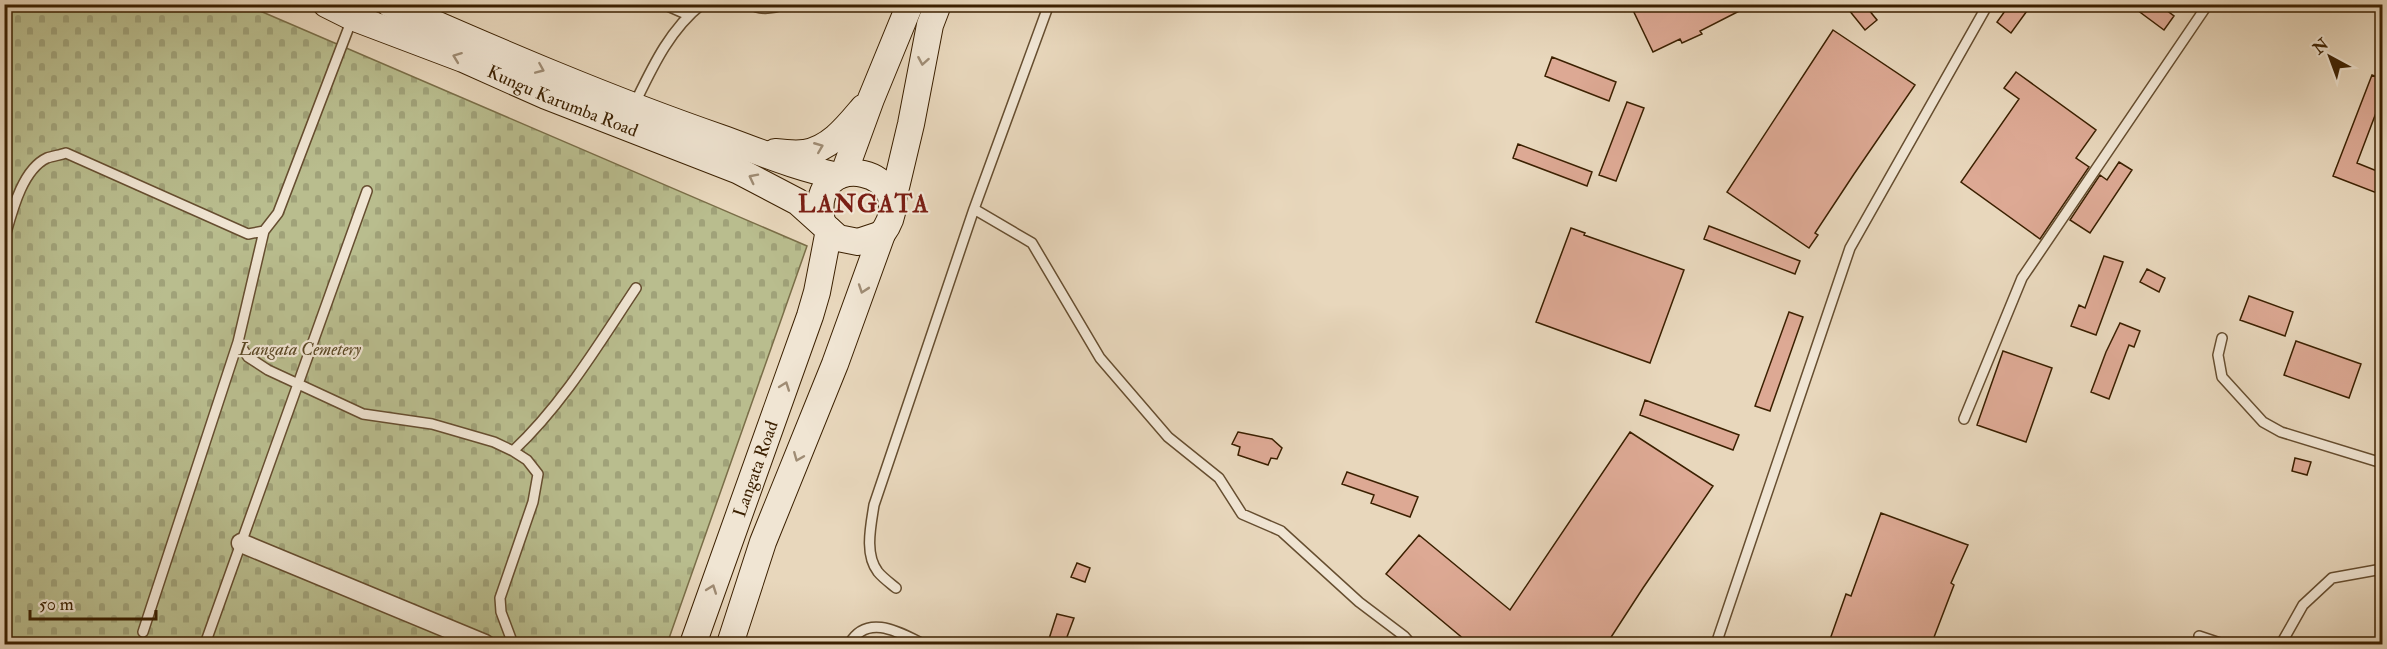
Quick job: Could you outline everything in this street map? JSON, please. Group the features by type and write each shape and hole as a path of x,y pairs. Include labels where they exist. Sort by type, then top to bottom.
{"main road":[{"name":"Kungu Karumba Road","path":"326,4 352,17 739,171 798,202 826,226"},
{"path":"390,4 570,82 789,164 841,174 858,171 881,181 889,192 892,204"},
{"path":"910,4 841,174 822,195 819,208 826,226 838,238 847,242 868,240 882,234 891,218 930,25 938,4"},
{"path":"762,152 804,153 828,144 846,128 871,99"},
{"name":"Langata Road","path":"693,645 817,292 826,226"},
{"name":"Langata Road","path":"730,645 763,542 835,364 882,234"}],"street":[{"path":"241,543 485,645"}],"lane":[{"path":"663,4 688,15"},
{"path":"633,107 670,37 688,15 702,4"},
{"path":"751,4 754,7 776,8 786,4"},
{"path":"896,588 878,571 872,558 870,535 874,505 974,209 1049,4"},
{"path":"1716,645 1850,248 1988,4"},
{"path":"1964,419 2022,278 2208,4"},
{"path":"143,632 238,342 264,231 278,213 352,17"},
{"path":"4,240 15,199 34,169 46,159 66,153 248,234 264,231"},
{"path":"205,645 367,191"},
{"path":"974,209 1032,243 1100,358 1168,437 1219,478 1242,514 1281,531 1359,602 1404,636 1411,645"},
{"path":"513,451 537,428 561,399 636,288"},
{"path":"2222,339 2218,355 2222,377 2263,422 2281,432 2382,463"},
{"path":"238,342 248,357 298,385 363,414 432,424 494,442 527,460 538,474 534,502 500,598 501,612 513,645"},
{"path":"2281,645 2303,605 2332,578 2382,569"},
{"path":"849,645 858,634 870,627 880,626 923,645"},
{"path":"2199,636 2223,645"}],"green space":[{"name":"Langata Cemetery","path":"4,5 246,5 807,246 667,644 5,644"}],"building":[{"path":"1630,4 1753,4 1700,31 1702,34 1682,43 1680,39 1653,52"},
{"path":"1844,4 1864,4 1877,20 1865,30"},
{"path":"2010,4 2032,4 2011,33 1997,22"},
{"path":"2129,4 2158,4 2174,16 2164,30"},
{"path":"1833,30 1915,85 1815,233 1818,235 1809,248 1727,192"},
{"path":"1552,57 1616,82 1609,101 1545,76"},
{"path":"2016,72 2096,130 2076,158 2089,167 2040,239 1961,182 2019,99 2004,88"},
{"path":"2372,75 2382,79 2382,97 2357,163 2382,173 2382,195 2333,176"},
{"path":"1627,102 1644,108 1616,181 1599,175"},
{"path":"1518,144 1592,172 1587,186 1513,158"},
{"path":"2119,162 2132,170 2090,233 2070,220 2100,175 2107,180"},
{"path":"1709,226 1800,261 1795,274 1704,239"},
{"path":"1571,228 1585,233 1584,235 1684,270 1650,363 1536,322"},
{"path":"2104,256 2123,262 2096,335 2071,326 2079,305 2085,308"},
{"path":"2147,269 2165,278 2159,292 2140,282"},
{"path":"2249,296 2293,312 2285,336 2240,320"},
{"path":"1789,312 1803,317 1770,411 1755,406"},
{"path":"2120,323 2140,331 2134,347 2129,345 2109,399 2091,392"},
{"path":"2296,341 2361,364 2349,398 2284,375"},
{"path":"2003,351 2052,368 2026,442 1977,425"},
{"path":"1645,400 1739,435 1733,450 1640,415"},
{"path":"1238,432 1272,439 1282,448 1277,459 1271,458 1268,465 1238,455 1240,447 1232,444"},
{"path":"1630,432 1713,486 1606,645 1471,645 1386,574 1419,535 1510,610"},
{"path":"2295,458 2311,462 2307,475 2292,471"},
{"path":"1347,472 1418,497 1410,517 1371,503 1374,495 1342,484"},
{"path":"1881,513 1968,545 1951,583 1954,585 1931,645 1828,645 1846,594 1851,596"},
{"path":"1077,563 1090,568 1085,582 1071,577"},
{"path":"1057,614 1074,618 1064,645 1047,645"}],"district":[{"name":"LANGATA","path":"864,204"}]}
